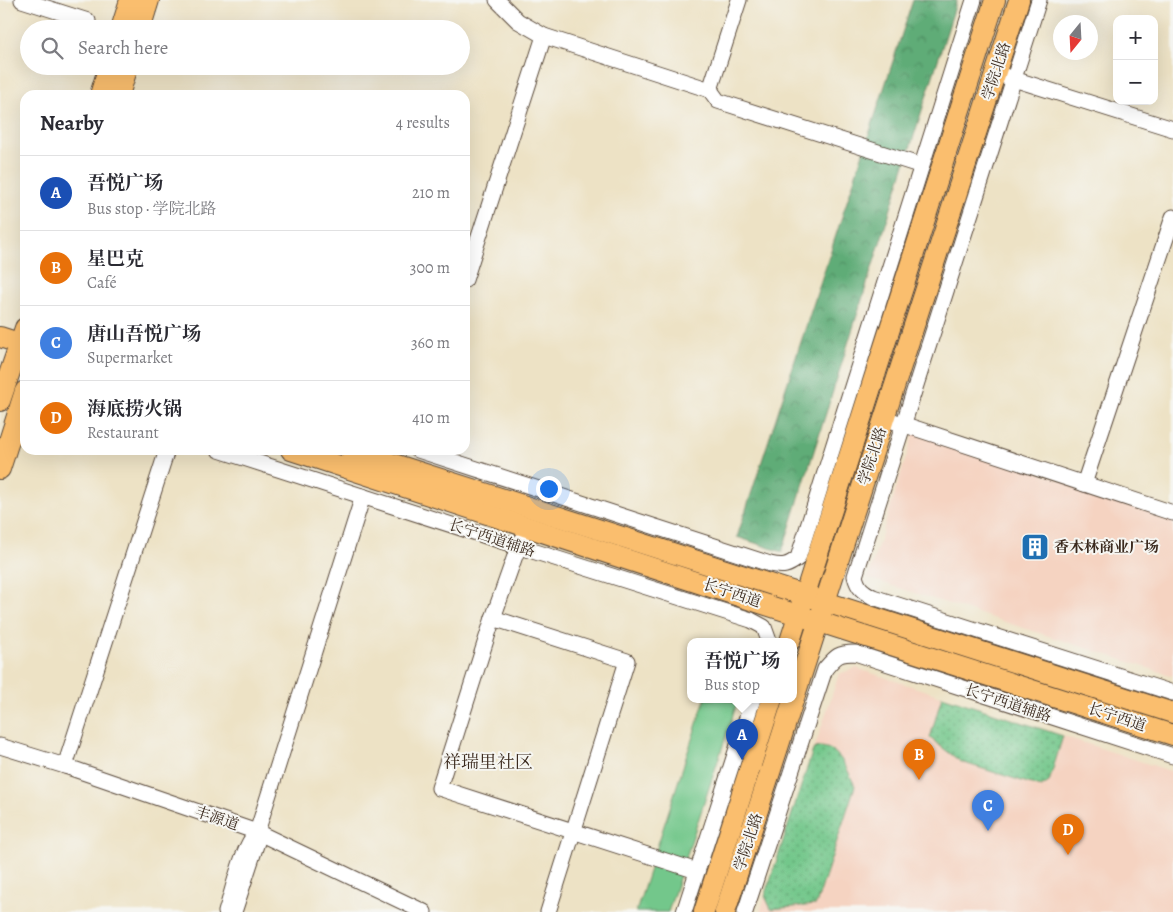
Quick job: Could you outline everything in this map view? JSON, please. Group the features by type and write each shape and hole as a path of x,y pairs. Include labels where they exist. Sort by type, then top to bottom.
{"main road":[{"path":"124,20 130,0"},
{"path":"143,20 149,0"},
{"name":"学院北路","path":"791,638 964,63 995,0"},
{"name":"学院北路","path":"797,692 826,602 893,421 1004,76 1019,0"},
{"path":"964,63 1004,76"},
{"path":"102,90 106,75"},
{"path":"121,90 125,75"},
{"path":"0,337 16,351 0,401"},
{"path":"0,469 20,407"},
{"name":"长宁西道","path":"307,455 1173,735"},
{"name":"长宁西道","path":"382,455 407,459 804,596 1173,713"},
{"name":"学院北路","path":"704,912 771,703"},
{"name":"学院北路","path":"725,912 793,703"}],"street":[{"path":"22,0 85,20"},
{"path":"497,0 518,21 544,36 710,90 718,100 922,166"},
{"path":"710,90 739,0"},
{"path":"434,455 782,566 790,565 798,558 922,166 964,63 974,0"},
{"path":"1039,0 1004,76 1173,129"},
{"path":"470,265 544,36"},
{"path":"1084,484 1173,217"},
{"path":"0,327 16,351"},
{"path":"1173,513 893,421 855,576 858,586 862,591 873,597 1173,693"},
{"path":"64,766 165,455"},
{"name":"长宁西道辅路","path":"235,455 520,548 751,620 767,634"},
{"path":"234,912 257,842 257,832 363,496"},
{"path":"527,526 493,618 439,788 697,871"},
{"path":"493,618 627,661 548,912"},
{"name":"长宁西道辅路","path":"745,912 825,669 834,658 842,653 855,654 1173,756"},
{"path":"684,912 752,703"},
{"name":"丰源道","path":"0,746 257,832 424,912"},
{"path":"226,912 250,838 257,832"}],"shaded area":[{"path":"914,432 1173,516 1173,676 868,578"},
{"path":"856,668 1173,772 1173,912 760,912 839,674"}],"green space":[{"path":"913,0 957,0 782,552 737,537"},
{"path":"942,696 1063,736 1049,782 1041,787 961,762 930,738"},
{"path":"704,703 737,703 668,912 636,912"},
{"path":"818,747 832,750 842,760 855,786 816,905 771,909 765,896 813,750"}],"place":[{"name":"香木林商业广场","path":"1035,547"},
{"name":"吾悦广场","path":"742,760"},
{"name":"星巴克","path":"919,780"},
{"name":"唐山吾悦广场","path":"988,831"},
{"name":"海底捞火锅","path":"1068,855"}],"district":[{"name":"祥瑞里社区","path":"488,762"}]}
